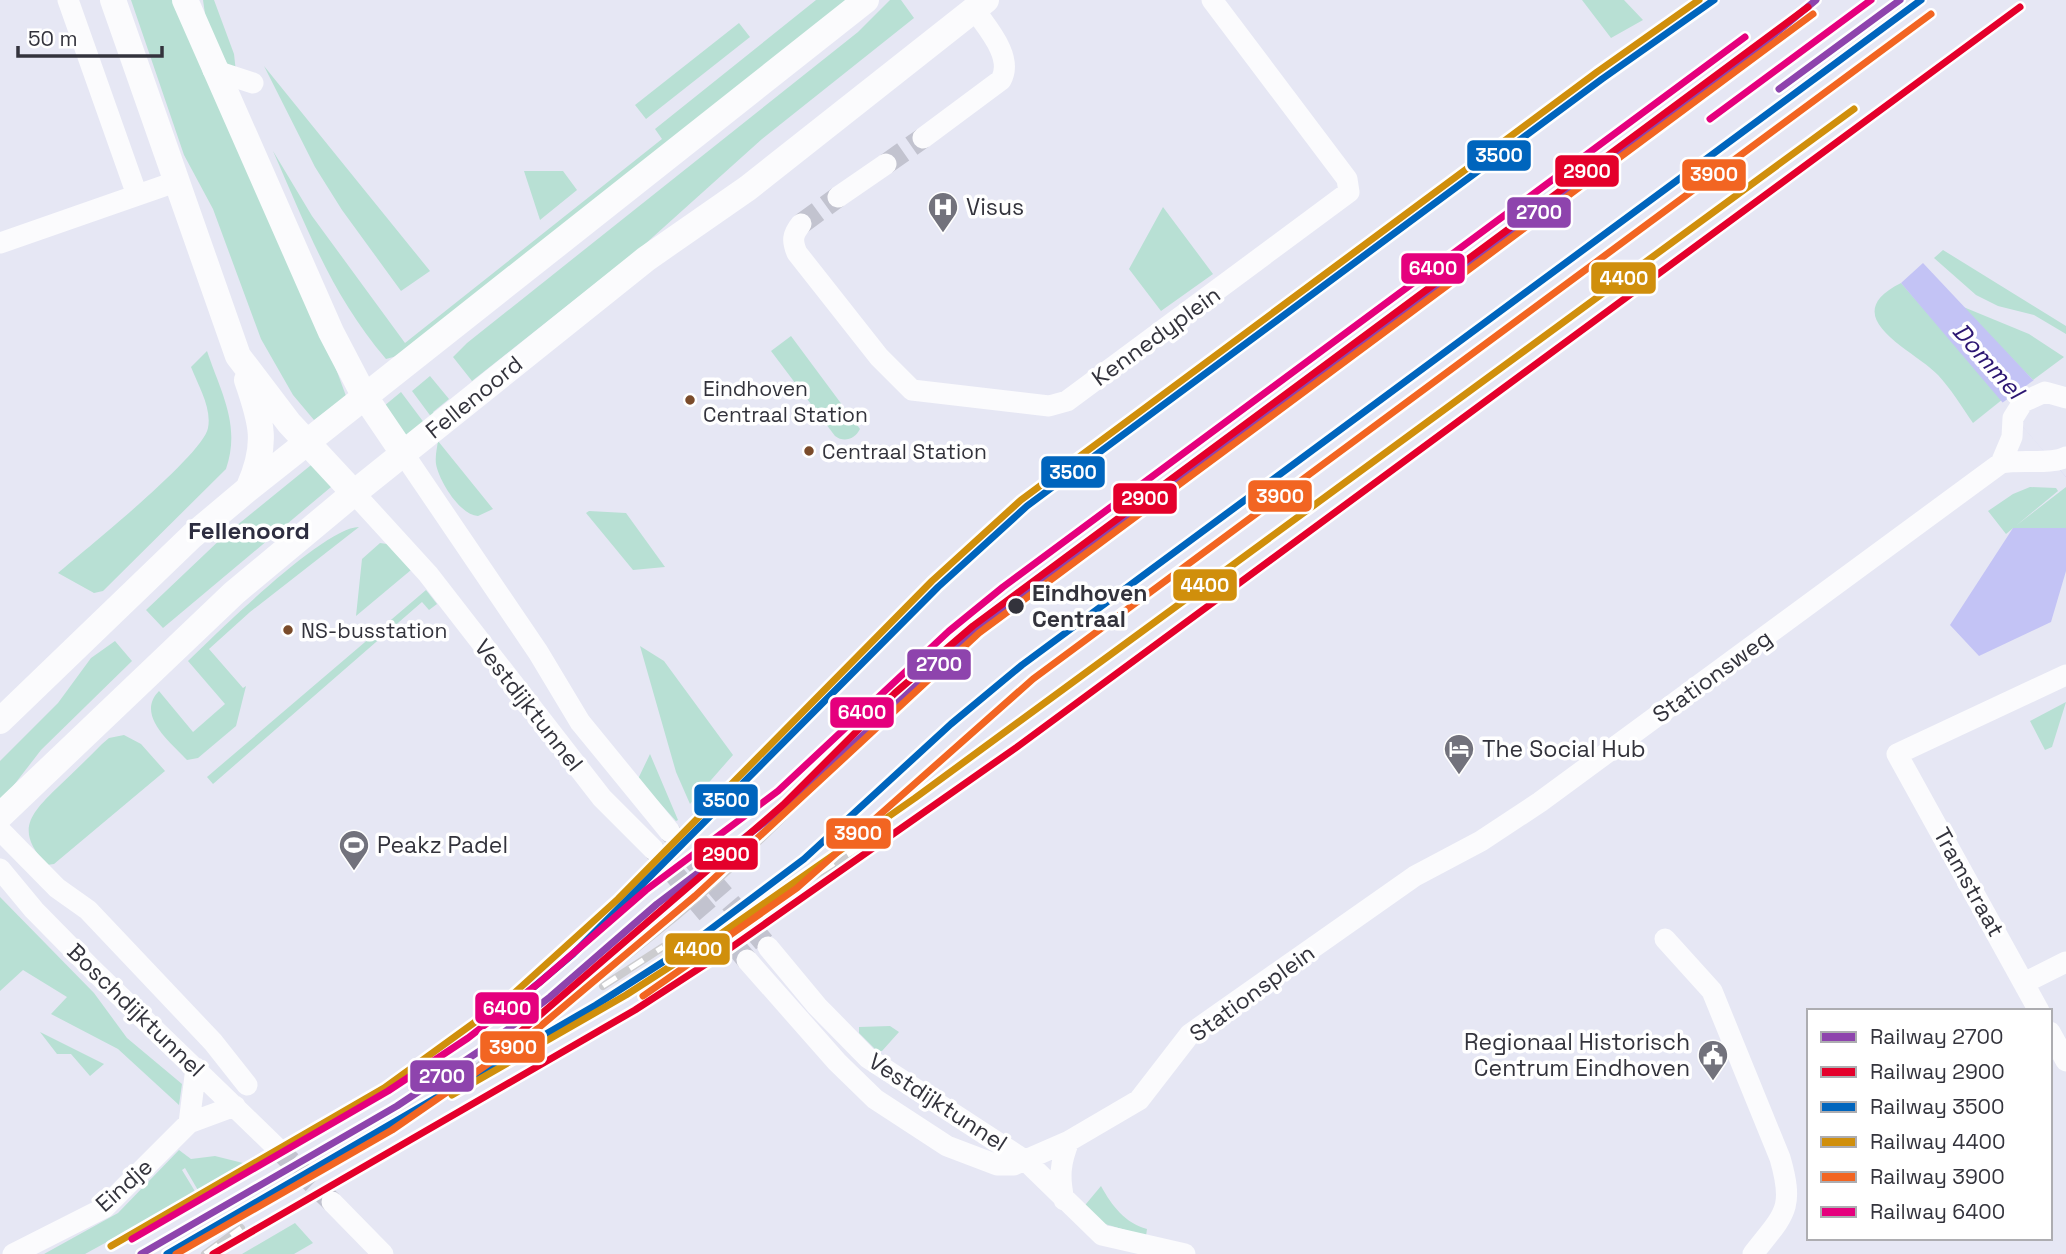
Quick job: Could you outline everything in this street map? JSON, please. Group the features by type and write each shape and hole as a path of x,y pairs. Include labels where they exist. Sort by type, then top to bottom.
{"main road":[{"path":"113,0 256,404 263,439 258,465 248,488"},
{"path":"185,0 213,70 331,332 365,397 403,453"},
{"path":"0,721 192,536 248,488 866,0"},
{"name":"Fellenoord","path":"0,816 233,593 646,259 748,188 976,3"},
{"path":"239,358 306,442 354,493"}],"street":[{"path":"68,0 137,195"},
{"name":"Kennedyplein","path":"801,224 795,232 793,242 797,253 879,357 912,390 1049,406 1067,401 1349,192 1347,179 1212,0"},
{"path":"923,138 1001,80 1006,72 1003,57 976,3"},
{"path":"213,70 253,83"},
{"path":"838,197 886,164"},
{"path":"0,243 178,181"},
{"path":"2001,463 2012,437 2013,418 2023,402 2056,395"},
{"name":"Vestdijktunnel","path":"403,453 538,652 580,722 670,832"},
{"path":"2001,463 2027,459 2059,460"},
{"name":"Stationsweg","path":"1415,876 1482,841 1539,802 2001,463"},
{"name":"Vestdijktunnel","path":"354,493 428,574 602,798 654,850"},
{"name":"Tramstraat","path":"2038,1009 1897,754 2066,675"},
{"name":"Boschdijktunnel","path":"0,830 57,888 89,910 213,1042 247,1085"},
{"name":"Boschdijktunnel","path":"0,869 34,910 92,969 276,1147"},
{"name":"Stationsplein","path":"947,1146 997,1165 1026,1161 1069,1141 1139,1100 1190,1034 1415,876"},
{"path":"1665,939 1712,991 1787,1184 1788,1197 1784,1214 1753,1254"},
{"name":"Vestdijktunnel","path":"768,947 817,1006 868,1058 1026,1161 1102,1235 1185,1254"},
{"name":"Vestdijktunnel","path":"747,960 851,1078 897,1116 947,1146"},
{"path":"2024,983 2066,962"},
{"path":"2052,1036 2066,1061"},
{"path":"189,1123 196,1068"},
{"name":"Eindje","path":"12,1254 104,1208 189,1123 235,1107"},
{"path":"1064,1200 1060,1162 1069,1141"},
{"path":"332,1202 383,1254"}],"green space":[{"path":"131,0 174,0 328,347 346,396 314,420 293,395 261,339 213,209 184,155"},
{"path":"203,0 214,0 234,54 236,72 233,74 207,28"},
{"path":"816,0 850,0 397,356 386,359 350,310 309,234 273,151 312,216 405,343 662,139 655,129"},
{"path":"890,0 901,0 914,18 762,139 644,245 472,381 453,357 467,343 858,32"},
{"path":"1582,0 1624,0 1643,20 1611,38"},
{"path":"739,23 750,37 646,119 635,105"},
{"path":"264,66 430,271 401,291 342,210 315,167"},
{"path":"524,171 563,171 577,190 540,220"},
{"path":"1163,207 1213,274 1161,311 1129,269"},
{"path":"1943,250 2066,326 2066,334 2034,315 1998,306 1976,295 1934,258"},
{"path":"1901,283 2003,399 1973,423 1938,375 1898,344 1877,320 1875,308 1882,296"},
{"path":"1961,306 2029,334 2064,357 2033,380"},
{"path":"791,336 860,429 852,437 842,439 835,436 771,351"},
{"path":"207,351 230,423 230,453 226,469 103,591 94,593 58,573 142,502 201,441 209,420 204,397 191,367"},
{"path":"430,376 449,399 433,412 435,415 432,418 412,391"},
{"path":"401,392 425,424 405,440 384,406"},
{"path":"438,441 493,509 478,516 471,514 451,496 436,464"},
{"path":"316,461 337,482 163,628 146,610 225,535"},
{"path":"2030,487 2056,488 2058,491 2006,534 1988,511 2013,494"},
{"path":"2066,487 2066,528 2013,528"},
{"path":"586,513 626,513 665,567 633,570"},
{"path":"359,527 250,612 209,649 243,688 246,686 236,726 198,758 187,760 165,737 153,719 153,700 159,691 193,732 225,704 188,661 297,562 343,532"},
{"path":"380,543 387,544 411,570 356,616 362,559"},
{"path":"426,590 437,604 429,610 422,602 213,784 207,777"},
{"path":"115,641 132,661 41,750 0,803 0,761 58,703 91,658"},
{"path":"640,646 664,661 733,755 690,804 676,772"},
{"path":"2066,702 2052,747 2045,750 2030,721"},
{"path":"124,735 141,744 165,771 54,864 47,865 31,842 29,833 33,815 102,744 109,738"},
{"path":"650,754 678,820 676,821 638,779"},
{"path":"0,897 94,993 127,1038 182,1084 179,1105 118,1049 51,1014 67,997 23,970 0,991"},
{"path":"890,1026 899,1032 882,1051 877,1051 859,1033 859,1027"},
{"path":"40,1032 104,1064 90,1076 71,1054 57,1054"},
{"path":"179,1150 191,1159 215,1156 247,1164 199,1192 185,1168 182,1170 196,1193 85,1254 44,1254 118,1213"},
{"path":"1101,1186 1120,1213 1132,1223 1147,1229 1146,1236 1105,1224 1081,1210"},
{"path":"295,1223 313,1243 294,1254 242,1254"}],"water":[{"name":"Dommel","path":"1923,263 2066,415 2066,477 1901,283"},
{"path":"2013,528 2066,528 2066,571 2051,622 1979,656 1950,625"}],"pier":[{"path":"2034,380 2066,414 2066,477 2002,403"}],"tunnel":[{"path":"886,164 923,138"},
{"path":"801,224 838,197"},
{"path":"670,832 768,947"},
{"path":"654,850 747,960"},
{"path":"276,1147 332,1202"}],"railway":[{"path":"406,1116 597,980 684,910 733,866 851,750"},
{"path":"766,906 865,844"},
{"path":"596,1005 773,902"},
{"path":"603,986 663,947"},
{"path":"397,1106 446,1077"},
{"path":"205,1254 241,1228"}],"rail line":[{"name":"4400","path":"111,1246 384,1088 511,996 618,899 932,581 1021,500 1597,72 1699,0"},
{"name":"3500","path":"496,1019 573,954 938,587 1027,506 1602,79 1714,0"},
{"name":"2700","path":"141,1254 397,1106 478,1052 550,997 657,904 789,804 961,644 1014,601 1735,67 1816,0"},
{"name":"6400","path":"1710,119 1871,0"},
{"name":"2700","path":"1779,89 1900,0"},
{"name":"3500","path":"167,1254 596,1005 691,944 804,859 951,724 1022,665 1921,0"},
{"name":"2900","path":"518,1034 783,805 895,693 973,626 1808,7"},
{"name":"2900","path":"213,1254 635,1010 729,949 1017,747 2020,7"},
{"name":"3900","path":"176,1254 392,1130 530,1035 695,896 979,633 1813,14"},
{"name":"3900","path":"643,996 797,888 1033,679 1931,14"},
{"name":"6400","path":"132,1239 388,1091 468,1038 539,983 646,890 778,791 949,631 1003,587 1745,37"},
{"name":"4400","path":"452,1095 626,995 719,935 915,798 1854,109"}],"place":[{"name":"Visus","path":"943,234"},
{"name":"Eindhoven Centraal Station","path":"690,400"},
{"name":"Centraal Station","path":"809,451"},
{"name":"Eindhoven Centraal","path":"1016,606"},
{"name":"NS-busstation","path":"288,630"},
{"name":"The Social Hub","path":"1459,776"},
{"name":"Peakz Padel","path":"354,872"},
{"name":"Regionaal Historisch Centrum Eindhoven","path":"1713,1082"}],"district":[{"name":"Fellenoord","path":"249,531"}]}
